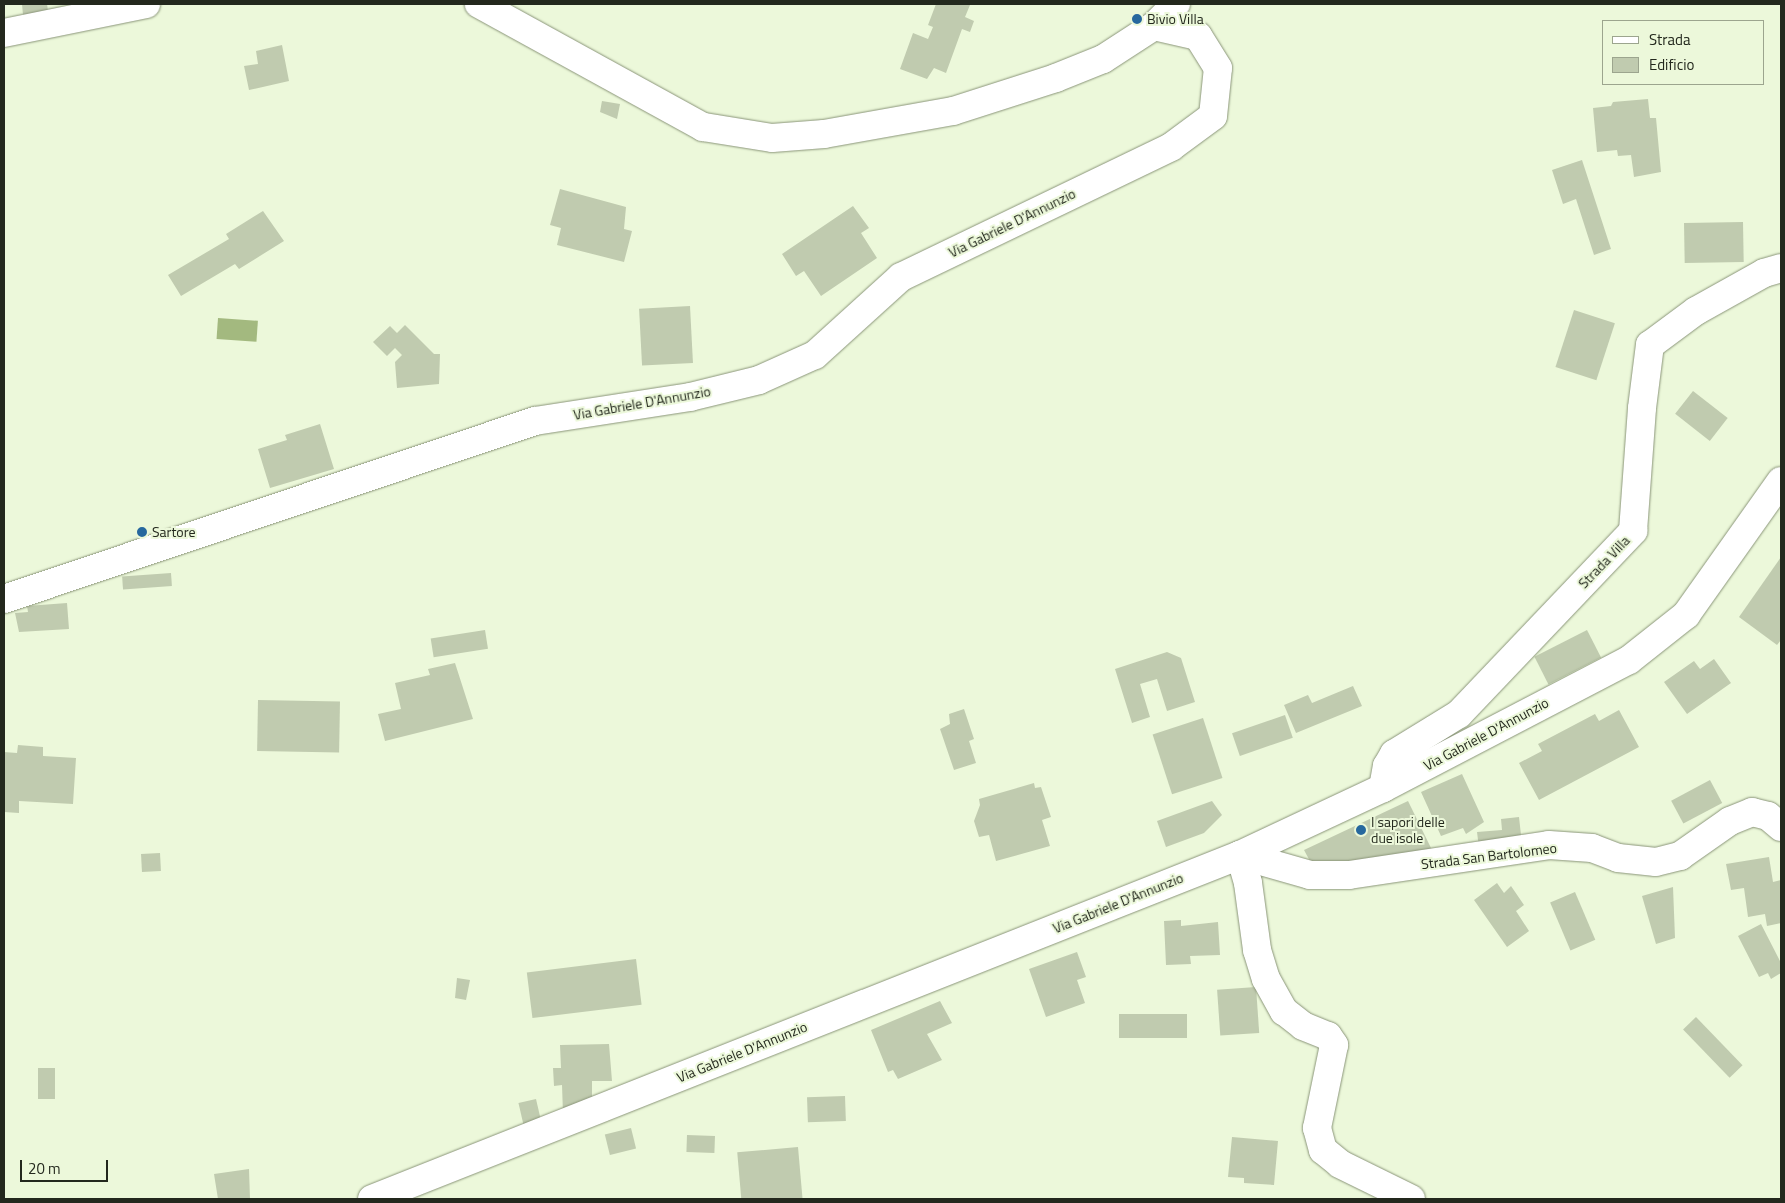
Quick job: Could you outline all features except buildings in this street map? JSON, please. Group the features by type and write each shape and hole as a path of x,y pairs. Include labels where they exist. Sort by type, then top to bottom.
{"street":[{"path":"4,33 146,4"},
{"path":"479,4 703,127 772,138 824,134 953,111 1056,78 1103,59 1154,26 1176,4"},
{"name":"Via Gabriele D'Annunzio","path":"4,599 535,421 690,397 759,380 815,355 901,277 1171,148 1214,116 1218,68 1198,36 1154,26"},
{"name":"Strada Villa","path":"1383,788 1387,766 1394,754 1459,714 1633,531 1642,408 1650,345 1696,311 1764,273 1781,268"},
{"name":"Via Gabriele D'Annunzio","path":"372,1199 1240,855 1383,788 1629,660 1686,615 1781,481"},
{"name":"Strada San Bartolomeo","path":"1240,855 1310,875 1349,875 1550,845 1592,848 1618,858 1656,862 1680,856 1730,821 1752,812 1768,816 1781,827"},
{"path":"1240,855 1248,883 1257,950 1266,979 1284,1011 1303,1026 1328,1036 1334,1044 1317,1128 1323,1150 1340,1164 1411,1199"}],"shaded area":[{"path":"218,318 258,321 256,342 217,339"}],"place":[{"name":"Bivio Villa","path":"1137,19"},
{"name":"Sartore","path":"142,532"},
{"name":"I sapori delle due isole","path":"1361,830"}]}
